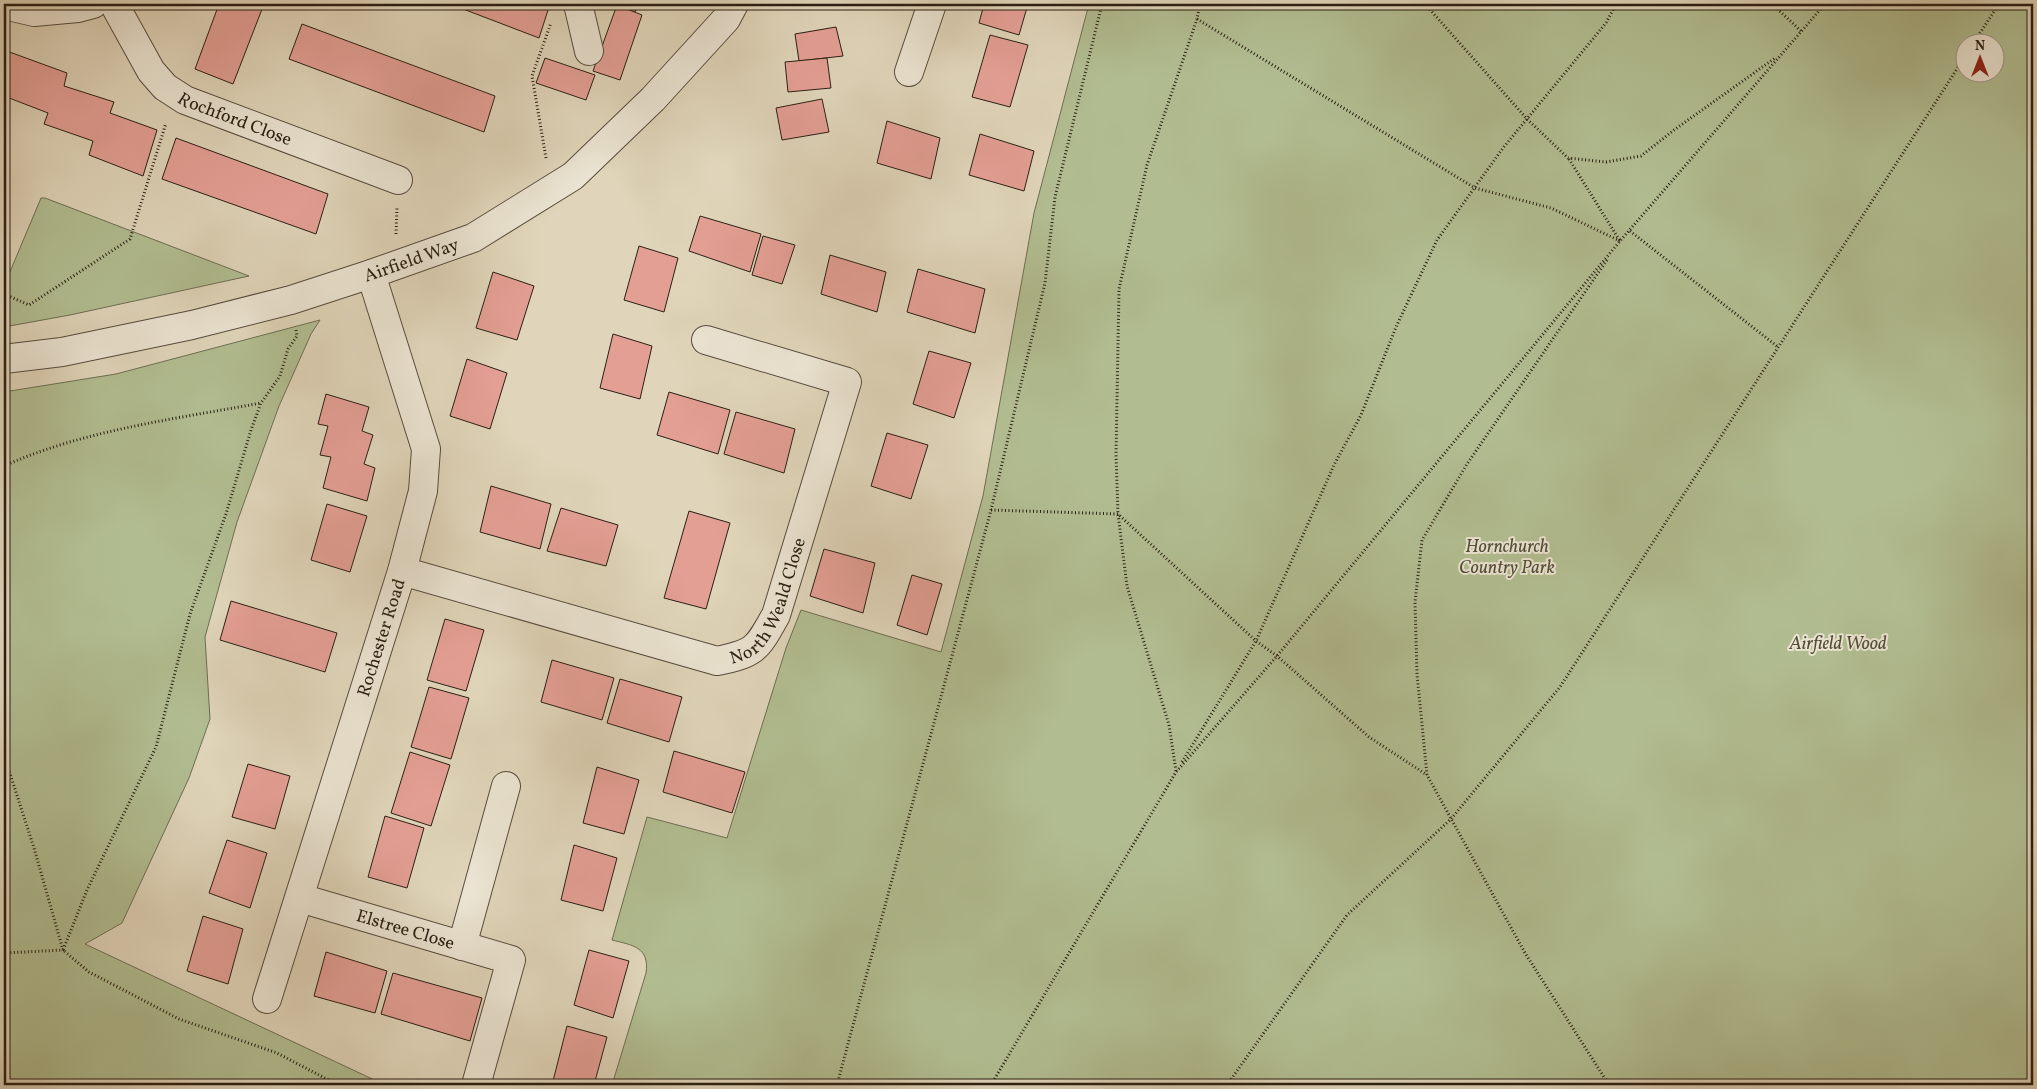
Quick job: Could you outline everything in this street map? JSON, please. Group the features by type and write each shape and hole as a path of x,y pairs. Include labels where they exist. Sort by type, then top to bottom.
{"street":[{"path":"4,5 34,12 78,8 93,4"},
{"name":"Rochford Close","path":"114,4 151,71 165,87 185,100 398,180"},
{"path":"578,4 589,52"},
{"name":"Airfield Way","path":"4,359 62,352 192,325 291,300 473,238 573,176 653,99 726,19 734,4"},
{"path":"909,72 932,4"},
{"name":"Rochester Road","path":"267,999 402,571 423,492 426,449 371,274"},
{"name":"North Weald Close","path":"402,571 717,661 740,656 759,645 776,615 847,382 706,340"},
{"path":"462,946 506,786"},
{"name":"Elstree Close","path":"300,898 511,960 476,1085"}],"path":[{"path":"837,1085 991,510 1045,283 1055,197 1102,4"},
{"path":"1176,772 1169,725 1126,586 1118,514 1116,455 1119,289 1147,165 1198,19 1200,4"},
{"path":"1426,4 1527,119 1568,158 1620,241"},
{"path":"990,1085 1176,772 1256,642 1334,465 1361,415 1396,327 1437,240 1503,148 1606,23 1616,4"},
{"path":"1772,4 1801,31"},
{"path":"1176,772 1277,656 1620,241 1825,4"},
{"path":"1981,32 1999,4"},
{"path":"1198,19 1475,188 1551,208 1620,241"},
{"path":"551,22 532,76 551,189"},
{"path":"1568,158 1606,162 1641,156 1674,130 1780,55"},
{"path":"1227,1085 1347,915 1451,819 1560,687 1954,74"},
{"path":"4,294 29,305 130,239 175,93"},
{"path":"1630,231 1778,347"},
{"path":"1609,1085 1525,953 1427,775 1417,674 1415,602 1422,540 1467,464 1620,241"},
{"path":"63,950 88,890 156,747 190,614 226,514 251,430 262,403 280,376 288,349 297,336 291,300"},
{"path":"4,466 37,451 128,428 262,403"},
{"path":"991,510 1118,514 1256,642 1277,656 1369,738 1427,775"},
{"path":"4,755 34,848 63,950 89,972 179,1018 278,1053 338,1085"},
{"path":"4,953 63,950"}],"green space":[{"name":"Hornchurch Country Park","path":"1089,4 2033,4 2033,1085 612,1085 646,973 647,964 642,952 633,946 612,940 647,817 727,838 786,648 801,610 941,652 983,496 1034,213"},
{"path":"41,198 249,276 70,315 4,327 4,286"},
{"path":"320,320 311,334 279,406 237,522 205,637 210,719 189,778 122,923 85,944 385,1085 4,1085 4,392 116,374"}],"building":[{"path":"219,4 264,4 233,84 195,69"},
{"path":"450,4 550,4 539,38"},
{"path":"613,4 639,4 635,12"},
{"path":"984,4 1028,4 1019,35 979,23"},
{"path":"617,5 642,15 620,80 593,71"},
{"path":"302,24 495,96 484,132 289,59"},
{"path":"836,27 843,56 799,61 795,34"},
{"path":"990,35 1028,45 1010,107 972,97"},
{"path":"4,50 67,73 64,86 114,102 110,113 157,130 143,176 89,155 93,141 44,124 48,113 4,96"},
{"path":"545,58 595,75 586,100 536,83"},
{"path":"827,58 831,88 788,92 785,62"},
{"path":"822,99 829,132 782,140 776,108"},
{"path":"887,121 940,138 931,179 877,163"},
{"path":"980,134 1034,151 1024,191 969,175"},
{"path":"176,138 328,194 316,234 162,179"},
{"path":"700,216 761,234 750,272 689,251"},
{"path":"763,236 795,245 782,284 752,275"},
{"path":"639,246 678,258 664,312 624,300"},
{"path":"830,255 886,272 877,312 821,294"},
{"path":"918,269 985,289 975,333 907,312"},
{"path":"493,272 534,286 517,340 476,328"},
{"path":"613,334 652,346 640,399 600,388"},
{"path":"929,351 971,363 954,418 913,404"},
{"path":"467,359 507,373 490,429 450,416"},
{"path":"669,392 730,410 718,454 657,435"},
{"path":"326,394 369,407 362,431 373,435 364,464 375,468 367,501 323,488 331,457 320,455 328,426 318,424"},
{"path":"736,412 795,429 784,473 724,454"},
{"path":"887,433 928,445 911,499 871,486"},
{"path":"491,486 551,504 540,549 480,532"},
{"path":"327,504 367,516 350,572 311,560"},
{"path":"561,508 618,525 606,566 547,551"},
{"path":"689,511 730,523 706,609 664,598"},
{"path":"824,549 875,563 863,613 810,596"},
{"path":"912,575 942,584 927,635 897,625"},
{"path":"231,601 337,633 325,672 220,640"},
{"path":"445,619 484,630 466,691 427,680"},
{"path":"552,660 614,678 602,720 541,702"},
{"path":"620,679 682,697 669,742 607,723"},
{"path":"429,687 469,698 451,759 411,747"},
{"path":"674,751 745,772 732,813 663,792"},
{"path":"410,752 450,765 431,826 391,813"},
{"path":"248,764 290,776 275,829 232,817"},
{"path":"597,767 639,780 624,834 583,823"},
{"path":"385,816 424,828 407,888 368,877"},
{"path":"227,840 267,853 250,908 209,893"},
{"path":"574,845 617,858 603,911 561,900"},
{"path":"203,916 243,929 228,984 187,971"},
{"path":"589,950 629,961 613,1018 574,1005"},
{"path":"326,952 387,971 375,1013 314,996"},
{"path":"393,973 482,998 470,1041 381,1014"},
{"path":"567,1026 607,1037 594,1085 568,1085 553,1081"}],"park label":[{"name":"Airfield Wood","path":"1838,643"}]}
